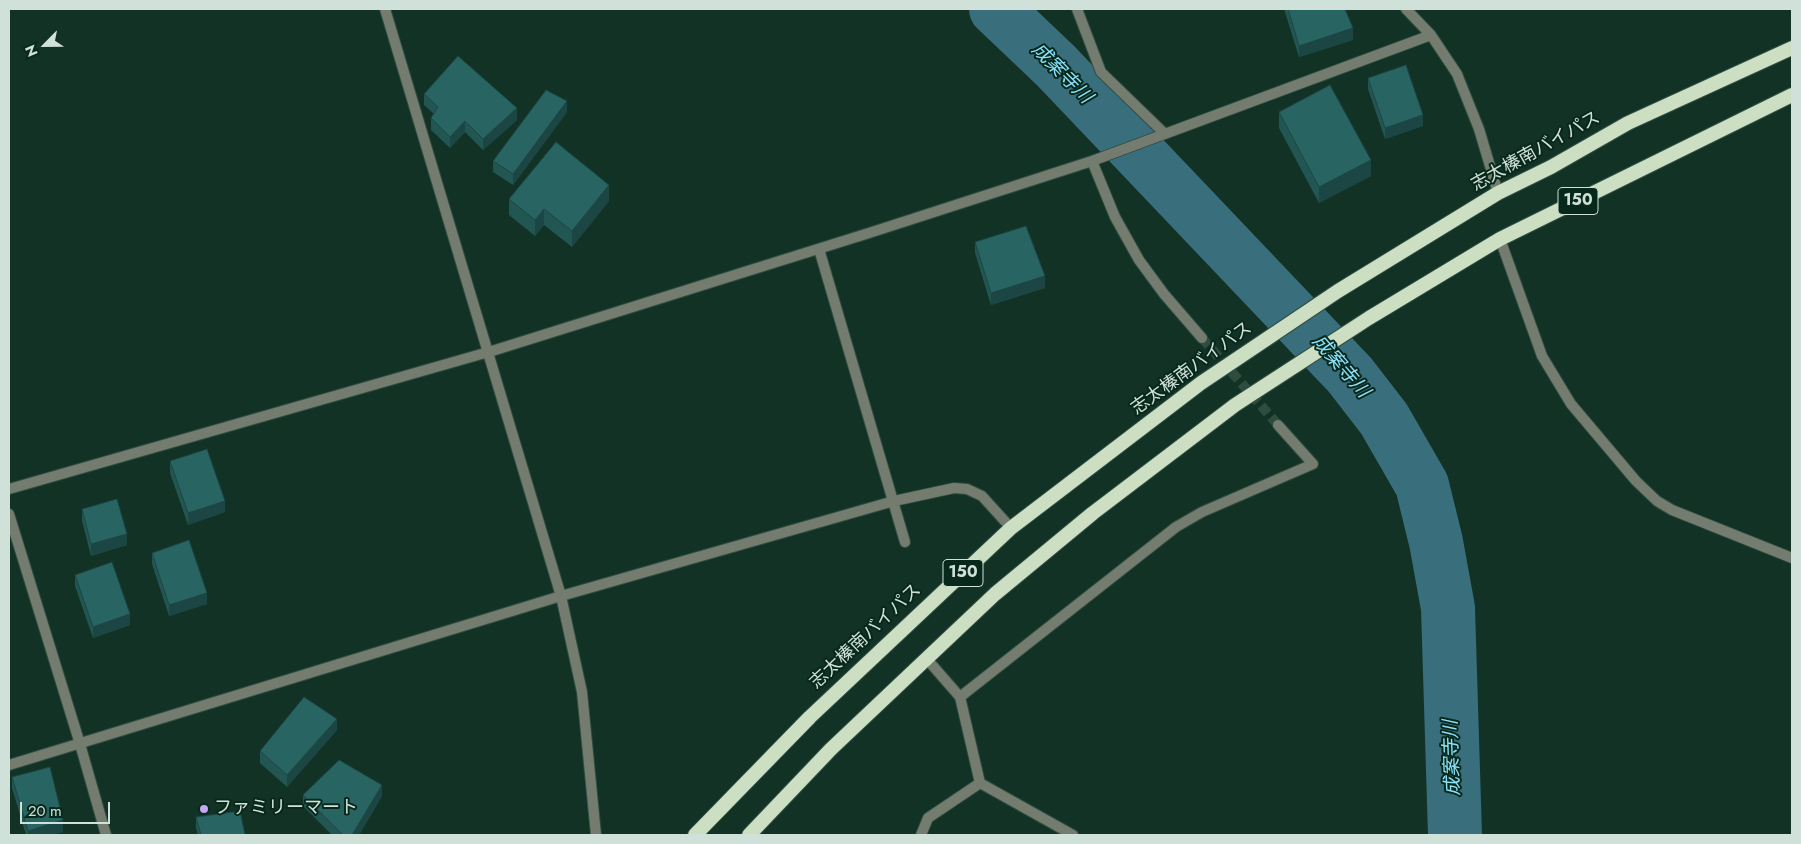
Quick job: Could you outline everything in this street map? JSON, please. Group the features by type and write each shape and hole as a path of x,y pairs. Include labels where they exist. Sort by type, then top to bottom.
{"highway":[{"name":"志太榛南バイパス","path":"695,835 810,717 1011,528 1201,383 1338,291 1498,193 1551,167 1628,123 1792,48"},
{"name":"150","path":"749,835 831,749 995,594 1093,513 1235,405 1369,318 1500,239 1792,95"}],"street":[{"path":"385,9 490,352 561,596 582,692 596,835"},
{"path":"1077,9 1101,72 1165,134"},
{"path":"1406,9 1431,35 1457,74 1479,129 1498,193"},
{"path":"9,489 490,352 1092,161 1431,35"},
{"path":"1092,161 1114,217 1139,260 1164,294 1202,338"},
{"path":"1500,239 1542,356 1571,404 1636,481 1658,501 1672,510 1792,558"},
{"path":"819,248 905,542"},
{"path":"960,697 1176,527 1202,512 1313,464 1278,425"},
{"path":"9,765 561,596 894,501 954,488 967,489 982,496 1011,528"},
{"path":"9,514 106,835"},
{"path":"926,658 960,697 980,784 1073,835"},
{"path":"921,835 928,818 980,784"}],"building":[{"path":"1288,9 1345,9 1353,28 1299,46"},
{"path":"458,56 517,108 483,139 465,121 450,137 431,118 438,107 424,94"},
{"path":"1406,65 1423,115 1385,128 1368,78"},
{"path":"1330,85 1371,160 1319,187 1279,112"},
{"path":"546,90 567,101 513,174 493,161"},
{"path":"556,142 609,185 572,231 544,209 535,220 509,199"},
{"path":"1026,226 1045,276 991,293 975,242"},
{"path":"207,449 225,501 188,513 170,461"},
{"path":"117,499 127,534 91,544 82,509"},
{"path":"189,540 207,593 169,605 152,553"},
{"path":"112,562 130,614 93,627 75,575"},
{"path":"304,697 337,719 287,775 260,751"},
{"path":"339,760 382,785 352,835 343,835 303,795"},
{"path":"50,767 63,820 28,831 12,777"},
{"path":"240,811 245,835 201,835 196,817"}],"waterway":[{"name":"成案寺川","path":"996,9 1056,66 1350,375 1384,419 1422,485 1436,542 1448,608 1455,835"}],"tunnel":[{"path":"1202,338 1278,425"}],"place":[{"name":"ファミリーマート","path":"204,809"}]}
